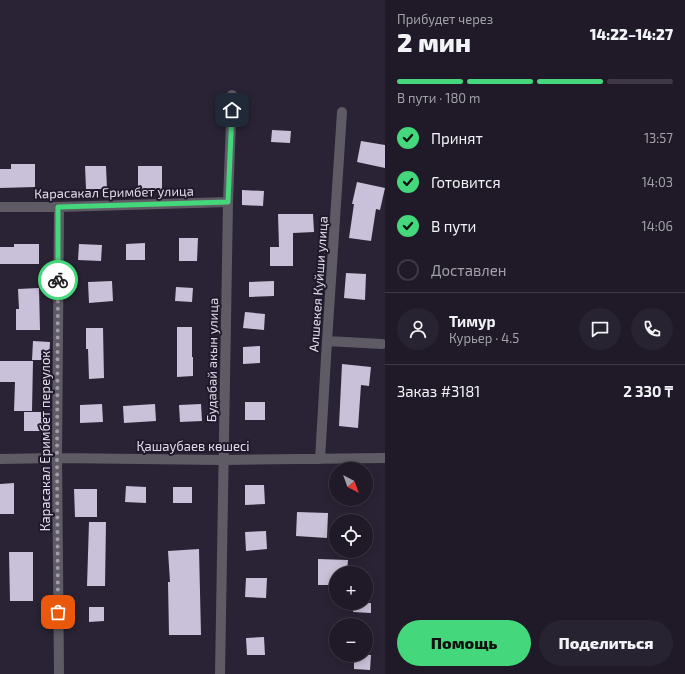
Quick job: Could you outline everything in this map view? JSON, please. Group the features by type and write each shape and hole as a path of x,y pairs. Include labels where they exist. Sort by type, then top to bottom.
{"street":[{"name":"Будабай акын улица","path":"220,674 228,202 232,95"},
{"name":"Алшекея Куйши улица","path":"320,458 342,112"},
{"name":"Карасакал Еримбет улица","path":"0,207 58,207 228,202"},
{"name":"Карасакал Еримбет переулок","path":"58,207 57,458 59,674"},
{"path":"327,341 382,344"},
{"name":"Қашаубаев көшесі","path":"0,459 57,458 223,460 385,458"}],"building":[{"path":"272,130 291,131 290,143 271,142"},
{"path":"361,141 385,145 385,168 357,162"},
{"path":"11,164 35,164 35,187 0,188 0,169 11,169"},
{"path":"85,166 106,166 107,189 86,189"},
{"path":"138,166 162,166 162,191 138,191"},
{"path":"357,182 385,188 380,210 376,209 371,241 349,238 354,204 352,204"},
{"path":"242,190 264,191 263,206 242,205"},
{"path":"278,214 313,214 314,232 293,233 293,266 270,266 270,247 279,247"},
{"path":"179,238 198,238 197,261 179,261"},
{"path":"145,243 145,260 126,260 126,244"},
{"path":"14,244 39,244 39,264 0,264 0,247 14,247"},
{"path":"79,244 102,245 101,261 78,260"},
{"path":"346,273 366,274 365,300 344,298"},
{"path":"112,281 113,301 89,303 88,282"},
{"path":"274,281 274,296 249,297 249,282"},
{"path":"176,287 193,288 192,302 175,301"},
{"path":"39,288 40,330 16,330 16,309 19,309 18,289"},
{"path":"245,312 265,314 264,330 243,328"},
{"path":"177,327 192,327 193,376 177,377"},
{"path":"86,328 103,328 104,378 89,379 88,349 86,349"},
{"path":"33,341 50,342 49,360 32,360"},
{"path":"260,346 260,363 243,364 243,347"},
{"path":"0,361 33,361 32,411 14,411 15,382 0,382"},
{"path":"342,364 371,367 369,386 361,385 358,428 339,426"},
{"path":"245,402 265,402 265,420 245,420"},
{"path":"102,404 103,422 80,423 80,405"},
{"path":"155,404 156,421 124,423 123,406"},
{"path":"201,404 202,421 180,422 179,405"},
{"path":"24,412 43,412 43,431 24,431"},
{"path":"14,483 14,514 0,514 0,484"},
{"path":"245,485 264,485 265,504 245,505"},
{"path":"126,486 146,487 146,503 125,502"},
{"path":"173,487 192,487 192,503 173,503"},
{"path":"74,489 97,489 97,517 75,517"},
{"path":"297,512 328,513 327,538 296,536"},
{"path":"89,522 106,522 105,586 87,586"},
{"path":"266,531 267,549 246,551 245,532"},
{"path":"199,549 201,635 169,635 168,582 170,582 168,551"},
{"path":"9,552 33,552 33,601 10,601"},
{"path":"318,559 348,560 348,566 329,566 329,585 318,585"},
{"path":"246,578 267,578 266,598 245,597"},
{"path":"89,607 104,607 104,621 89,622"},
{"path":"353,610 371,610 371,613 353,612"},
{"path":"264,637 265,655 247,655 246,638"},
{"path":"354,662 371,662 370,670 354,669"}],"way so far":[{"path":"58,280 58,612"}],"route":[{"path":"58,280 58,207 228,202 232,110"}]}
